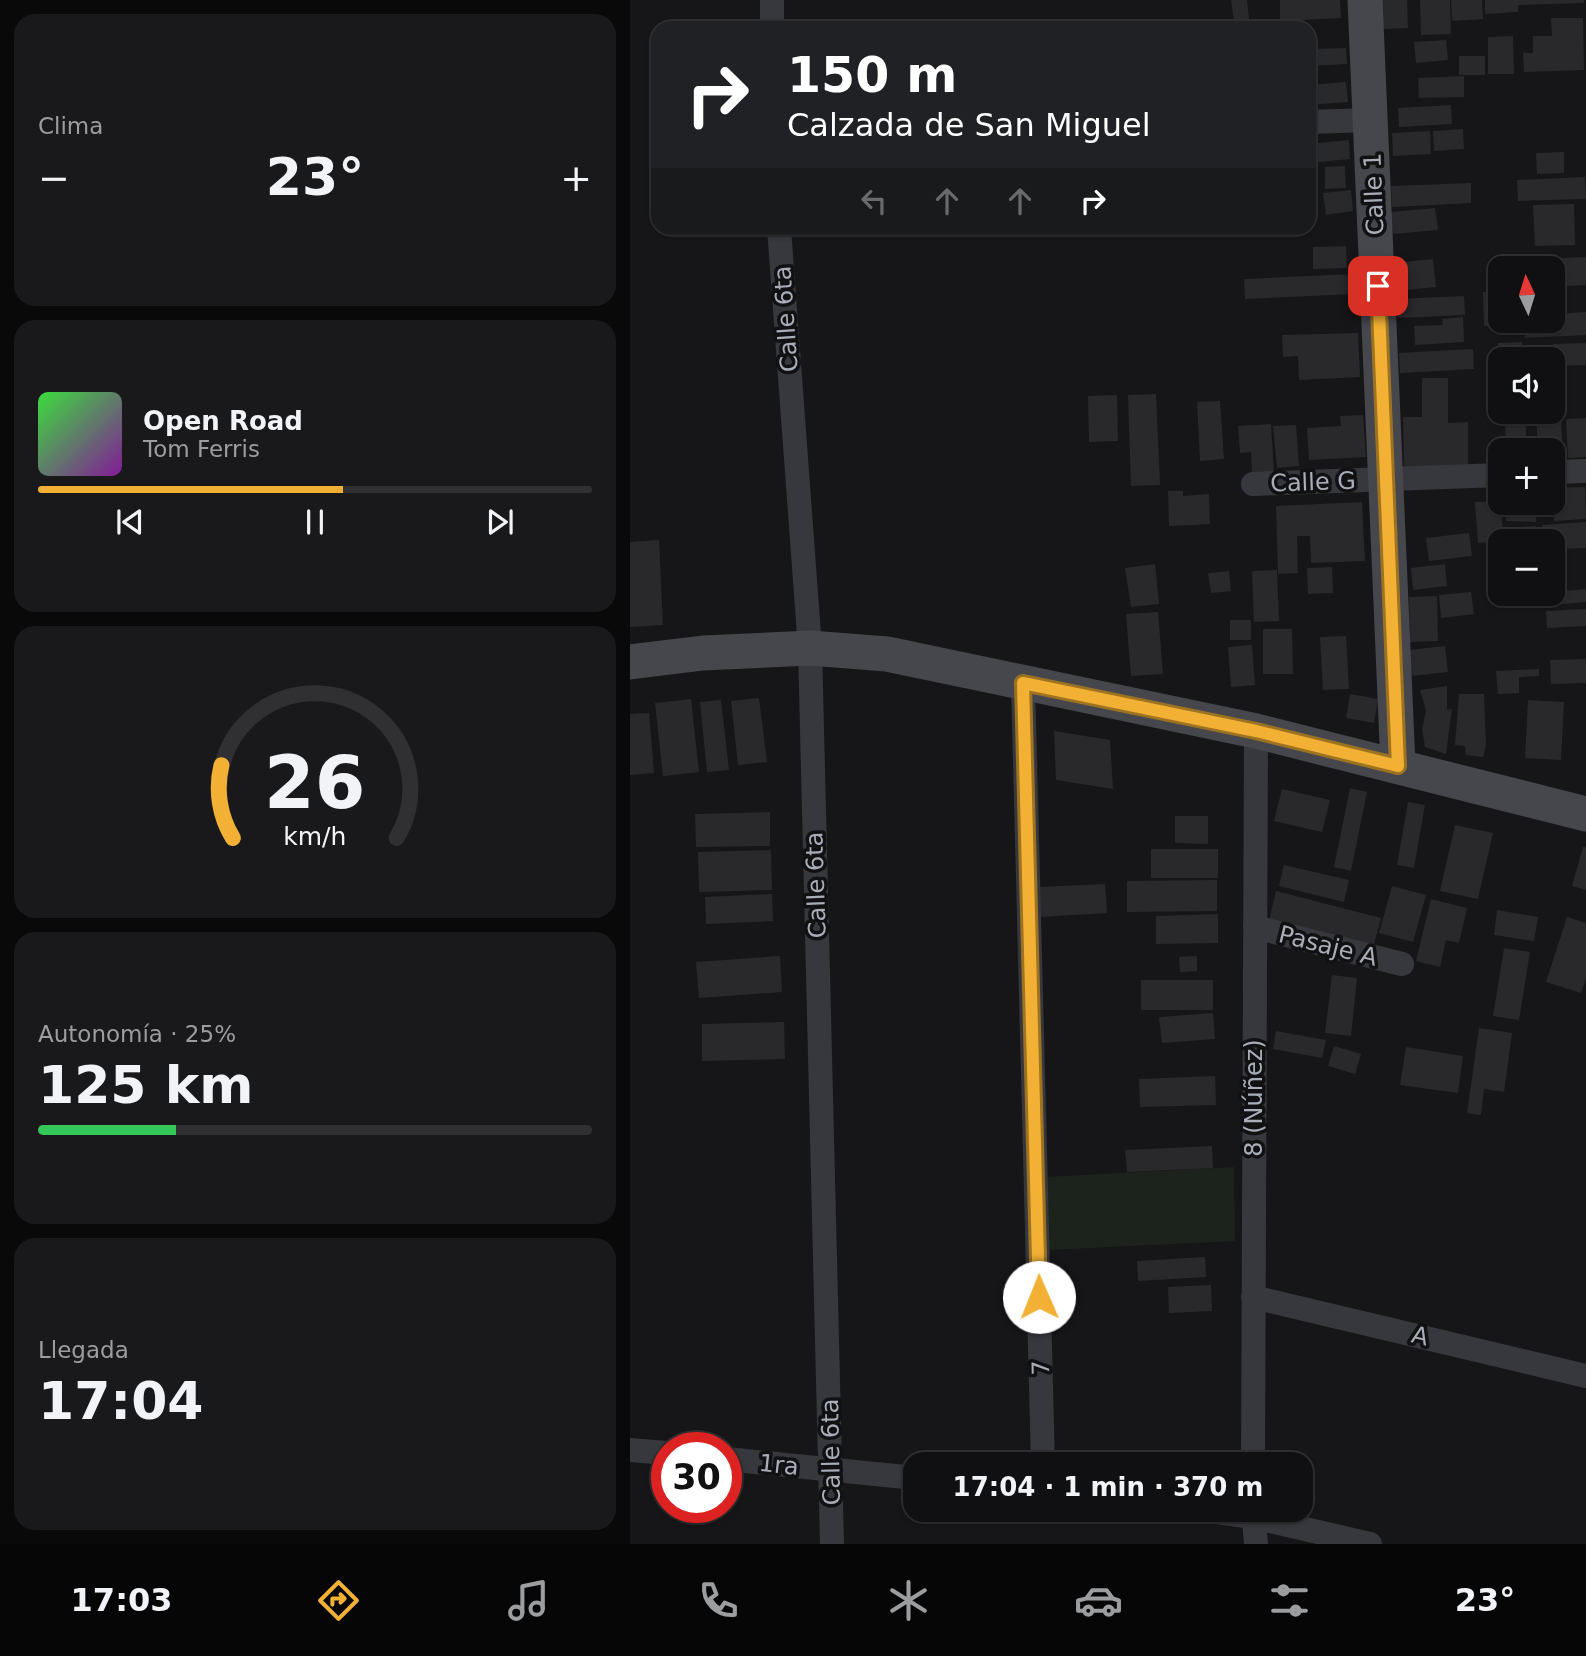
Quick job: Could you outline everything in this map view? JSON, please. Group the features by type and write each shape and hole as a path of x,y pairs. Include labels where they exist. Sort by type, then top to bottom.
{"main road":[{"name":"Calle 1","path":"1365,0 1398,766"},
{"path":"630,662 703,653 810,648 887,654 1256,731 1586,814"}],"street":[{"path":"772,0 772,21"},
{"path":"1316,122 1371,120"},
{"name":"Calle 6ta","path":"780,235 810,648 832,1544"},
{"path":"1565,472 1586,471"},
{"name":"Calle G","path":"1253,484 1488,476"},
{"name":"7","path":"1023,683 1043,1452"},
{"name":"8 (Núñez)","path":"1253,1452 1256,731"},
{"name":"Pasaje A","path":"1255,927 1402,964"},
{"name":"A","path":"1253,1297 1586,1376"},
{"path":"630,1450 651,1452"},
{"name":"1ra","path":"742,1461 903,1477"},
{"path":"1254,1522 1256,1544"},
{"path":"1284,1522 1370,1544"}],"shaded area":[{"path":"1234,1167 1235,1241 1049,1250 1044,1177"}],"building":[{"path":"1231,0 1247,0 1249,21 1234,21"},
{"path":"1280,0 1340,0 1341,18 1280,21"},
{"path":"1378,0 1407,0 1408,28 1380,29"},
{"path":"1420,0 1450,0 1451,34 1421,35"},
{"path":"1451,0 1482,0 1483,19 1452,21"},
{"path":"1485,0 1584,0 1584,3 1518,5 1518,12 1485,14"},
{"path":"1551,18 1583,18 1584,70 1524,72 1523,53 1533,53 1533,36 1552,36"},
{"path":"1513,36 1514,74 1488,74 1488,37"},
{"path":"1446,40 1448,60 1416,63 1414,42"},
{"path":"1346,48 1347,64 1316,66 1316,49"},
{"path":"1459,56 1485,56 1485,75 1459,75"},
{"path":"1464,76 1464,97 1419,98 1418,78"},
{"path":"1346,82 1348,102 1316,104 1316,84"},
{"path":"1451,105 1452,124 1399,127 1398,108"},
{"path":"1463,129 1464,149 1434,151 1433,131"},
{"path":"1430,131 1431,154 1393,156 1392,133"},
{"path":"1349,140 1350,159 1316,162 1316,143"},
{"path":"1564,152 1564,173 1537,174 1536,153"},
{"path":"1345,166 1346,188 1325,189 1325,167"},
{"path":"1585,177 1586,199 1518,201 1517,180"},
{"path":"1471,183 1471,203 1392,207 1391,186"},
{"path":"1351,190 1353,211 1326,215 1323,193"},
{"path":"1574,204 1575,245 1535,246 1533,205"},
{"path":"1435,208 1438,230 1393,234 1390,212"},
{"path":"1346,246 1347,268 1313,269 1313,247"},
{"path":"1586,257 1586,285 1565,286 1565,258"},
{"path":"1433,259 1436,287 1397,291 1394,263"},
{"path":"1354,274 1355,294 1245,299 1244,279"},
{"path":"1483,292 1488,292 1488,326 1484,326"},
{"path":"1464,296 1465,315 1398,318 1397,299"},
{"path":"1586,312 1586,335 1525,338 1525,333 1565,333 1565,313"},
{"path":"1463,317 1464,342 1415,345 1414,326 1443,325 1442,319"},
{"path":"1358,333 1360,377 1299,380 1298,356 1283,357 1282,335"},
{"path":"1522,342 1522,347 1498,347 1498,343"},
{"path":"1586,343 1586,365 1565,366 1565,347 1553,347 1553,344"},
{"path":"1473,349 1474,369 1400,373 1399,353"},
{"path":"1422,378 1448,378 1448,423 1468,422 1468,465 1404,467 1403,417 1422,417"},
{"path":"1156,394 1160,485 1131,486 1128,395"},
{"path":"1117,395 1118,441 1089,442 1088,396"},
{"path":"1220,401 1224,459 1200,461 1197,402"},
{"path":"1363,415 1366,457 1309,460 1307,428 1341,426 1340,416"},
{"path":"1586,418 1586,457 1568,458 1566,419"},
{"path":"1271,424 1274,473 1252,474 1251,452 1240,453 1238,426"},
{"path":"1505,424 1526,424 1526,438 1506,438"},
{"path":"1537,424 1561,424 1562,438 1537,438"},
{"path":"1296,425 1299,466 1277,468 1273,426"},
{"path":"1585,487 1586,519 1554,521 1554,515 1565,515 1565,488"},
{"path":"1168,491 1183,491 1183,496 1209,494 1210,524 1169,526"},
{"path":"1488,501 1488,515 1501,515 1503,529 1488,529 1488,542 1478,543 1475,502"},
{"path":"1362,502 1365,561 1311,563 1310,536 1297,536 1298,573 1278,574 1276,506"},
{"path":"1506,515 1536,515 1536,522 1506,521"},
{"path":"1586,522 1586,548 1565,549 1565,529 1542,529 1542,525"},
{"path":"1536,526 1536,529 1506,529"},
{"path":"1469,533 1472,556 1429,561 1426,538"},
{"path":"659,540 663,625 630,627 630,542"},
{"path":"1155,564 1159,604 1131,607 1125,568"},
{"path":"1445,564 1447,586 1413,590 1411,568"},
{"path":"1332,567 1333,593 1308,594 1307,568"},
{"path":"1277,570 1279,621 1254,622 1252,571"},
{"path":"1229,571 1231,591 1211,593 1208,573"},
{"path":"1586,589 1586,602 1565,604 1565,591"},
{"path":"1471,592 1474,614 1441,618 1439,595"},
{"path":"1437,596 1438,641 1410,642 1409,597"},
{"path":"1586,609 1586,626 1547,628 1546,611"},
{"path":"1158,612 1163,674 1131,676 1126,614"},
{"path":"1230,620 1251,620 1251,640 1230,640"},
{"path":"1263,629 1292,629 1293,674 1263,674"},
{"path":"1346,636 1349,689 1323,690 1320,637"},
{"path":"1252,645 1255,685 1231,687 1228,647"},
{"path":"1445,646 1448,672 1412,676 1409,650"},
{"path":"1586,659 1586,683 1551,684 1550,660"},
{"path":"1539,669 1539,676 1519,677 1519,693 1498,694 1496,671"},
{"path":"1447,686 1447,710 1452,709 1446,754 1425,747 1422,729 1426,711 1420,690"},
{"path":"1350,694 1378,699 1374,723 1346,718"},
{"path":"1459,694 1484,694 1486,745 1483,757 1466,755 1465,746 1455,745"},
{"path":"759,698 767,762 738,765 731,701"},
{"path":"691,699 699,772 663,776 655,703"},
{"path":"721,700 729,770 707,772 700,702"},
{"path":"1528,700 1564,702 1561,760 1525,758"},
{"path":"649,713 654,773 630,775 630,714"},
{"path":"1054,731 1110,740 1113,789 1056,780"},
{"path":"1350,788 1367,792 1351,871 1334,867"},
{"path":"1282,789 1330,800 1322,832 1274,821"},
{"path":"1408,802 1425,805 1414,868 1397,865"},
{"path":"770,812 770,846 696,847 695,814"},
{"path":"1175,816 1208,816 1208,844 1175,843"},
{"path":"1455,825 1493,833 1478,899 1440,891"},
{"path":"1583,847 1586,847 1586,890 1572,886"},
{"path":"1151,849 1218,849 1218,878 1151,878"},
{"path":"771,850 772,890 699,892 698,852"},
{"path":"1284,865 1349,880 1344,902 1279,886"},
{"path":"1217,880 1217,911 1127,912 1127,881"},
{"path":"1105,884 1107,913 1040,917 1038,887"},
{"path":"1392,886 1426,895 1413,942 1379,933"},
{"path":"1276,891 1381,918 1373,948 1269,921"},
{"path":"772,894 773,921 706,924 705,897"},
{"path":"1431,899 1467,908 1459,943 1446,940 1440,967 1416,961"},
{"path":"1497,910 1538,917 1534,941 1494,935"},
{"path":"1218,914 1218,943 1156,944 1156,916"},
{"path":"1567,917 1586,923 1586,979 1581,993 1546,982"},
{"path":"1504,948 1530,952 1519,1020 1493,1016"},
{"path":"780,956 782,992 699,998 696,962"},
{"path":"1197,956 1197,971 1180,972 1179,957"},
{"path":"1332,975 1357,978 1351,1036 1325,1033"},
{"path":"1141,980 1213,980 1213,1010 1141,1010"},
{"path":"1213,1013 1215,1039 1162,1043 1159,1017"},
{"path":"784,1022 785,1059 702,1061 702,1024"},
{"path":"1479,1028 1512,1033 1504,1092 1484,1089 1481,1115 1467,1113"},
{"path":"1276,1031 1326,1040 1322,1058 1273,1049"},
{"path":"1334,1046 1361,1054 1355,1074 1328,1066"},
{"path":"1406,1047 1463,1056 1458,1093 1400,1085"},
{"path":"1215,1076 1216,1105 1140,1107 1139,1079"},
{"path":"1212,1146 1213,1168 1127,1172 1125,1150"},
{"path":"1205,1257 1206,1277 1138,1281 1137,1261"},
{"path":"1211,1285 1212,1311 1169,1313 1168,1287"}],"route":[{"path":"1039,1297 1023,683 1256,731 1398,766 1378,286"}]}
